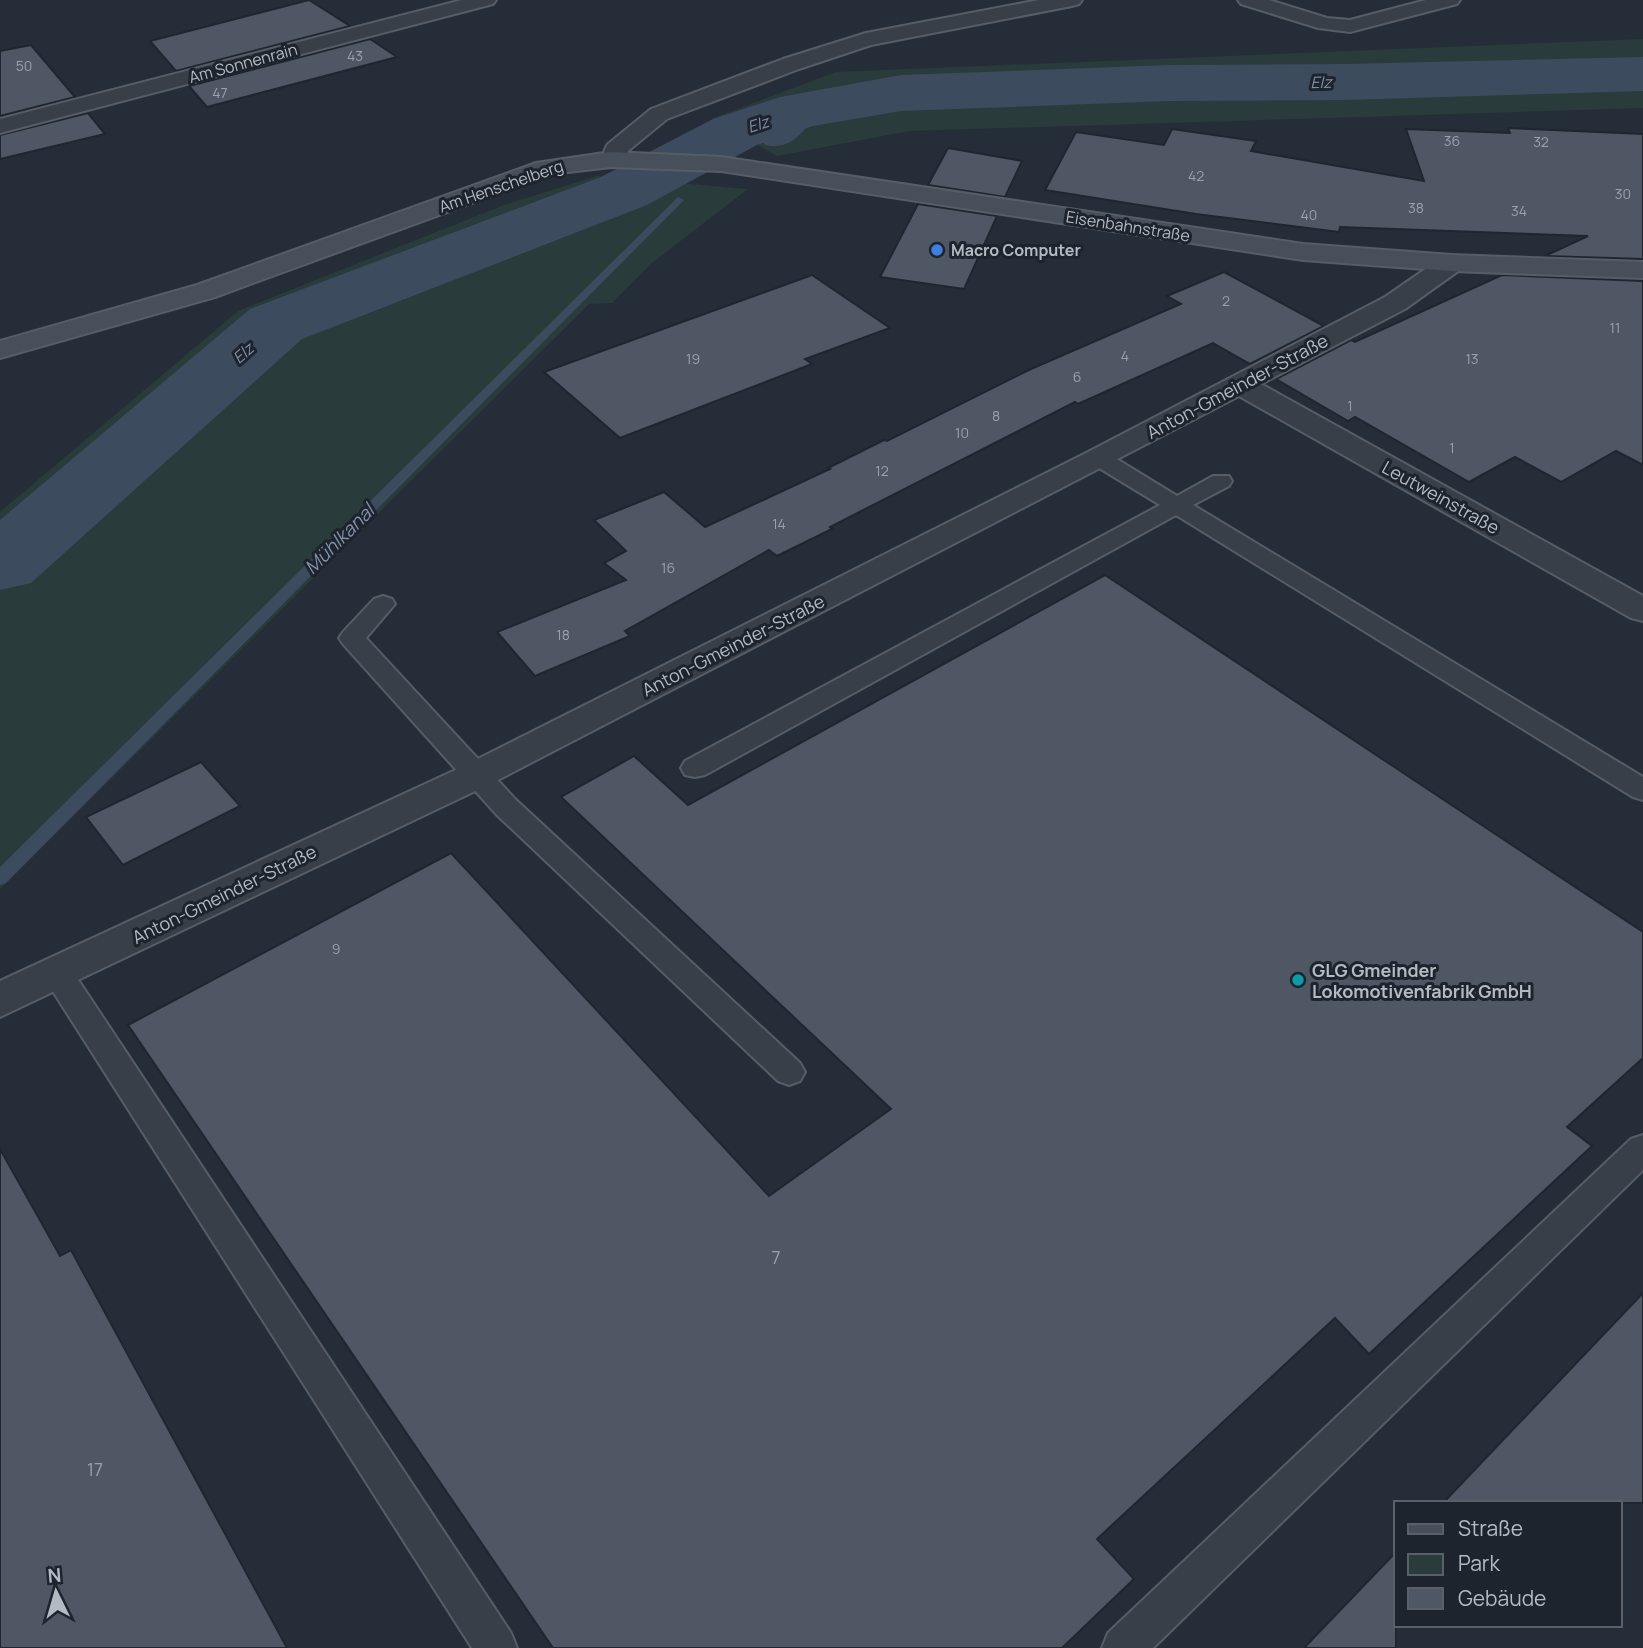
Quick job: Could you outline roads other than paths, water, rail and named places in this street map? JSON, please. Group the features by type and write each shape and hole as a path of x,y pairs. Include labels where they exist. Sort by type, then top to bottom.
{"main road":[{"name":"Eisenbahnstraße","path":"616,158 653,158 721,164 1303,252 1452,263 1643,270"},
{"name":"Am Henschelberg","path":"0,351 206,291 545,168 575,161 616,158"}],"street":[{"name":"Am Sonnenrain","path":"0,126 486,0"},
{"path":"616,158 616,149 659,114 791,64 866,39 1072,0"},
{"path":"1248,0 1325,24 1350,26 1450,0"},
{"name":"Anton-Gmeinder-Straße","path":"0,1000 477,775 1395,303 1452,263"},
{"name":"Leutweinstraße","path":"1240,384 1643,610"}],"lane":[{"path":"1098,458 1643,790"},
{"path":"695,768 1221,481"},
{"path":"383,604 352,638 506,807 789,1072"},
{"path":"58,974 496,1648"},
{"path":"1123,1648 1643,1149"}],"waterway":[{"name":"Elz","path":"0,564 276,324 624,191 735,132 801,110 901,93 1169,83 1346,82 1643,74"},
{"name":"Mühlkanal","path":"778,137 801,110"},
{"name":"Mühlkanal","path":"0,878 678,200"}],"place":[{"name":"Macro Computer","path":"937,250"},
{"name":"GLG Gmeinder Lokomotivenfabrik GmbH","path":"1298,980"}]}
